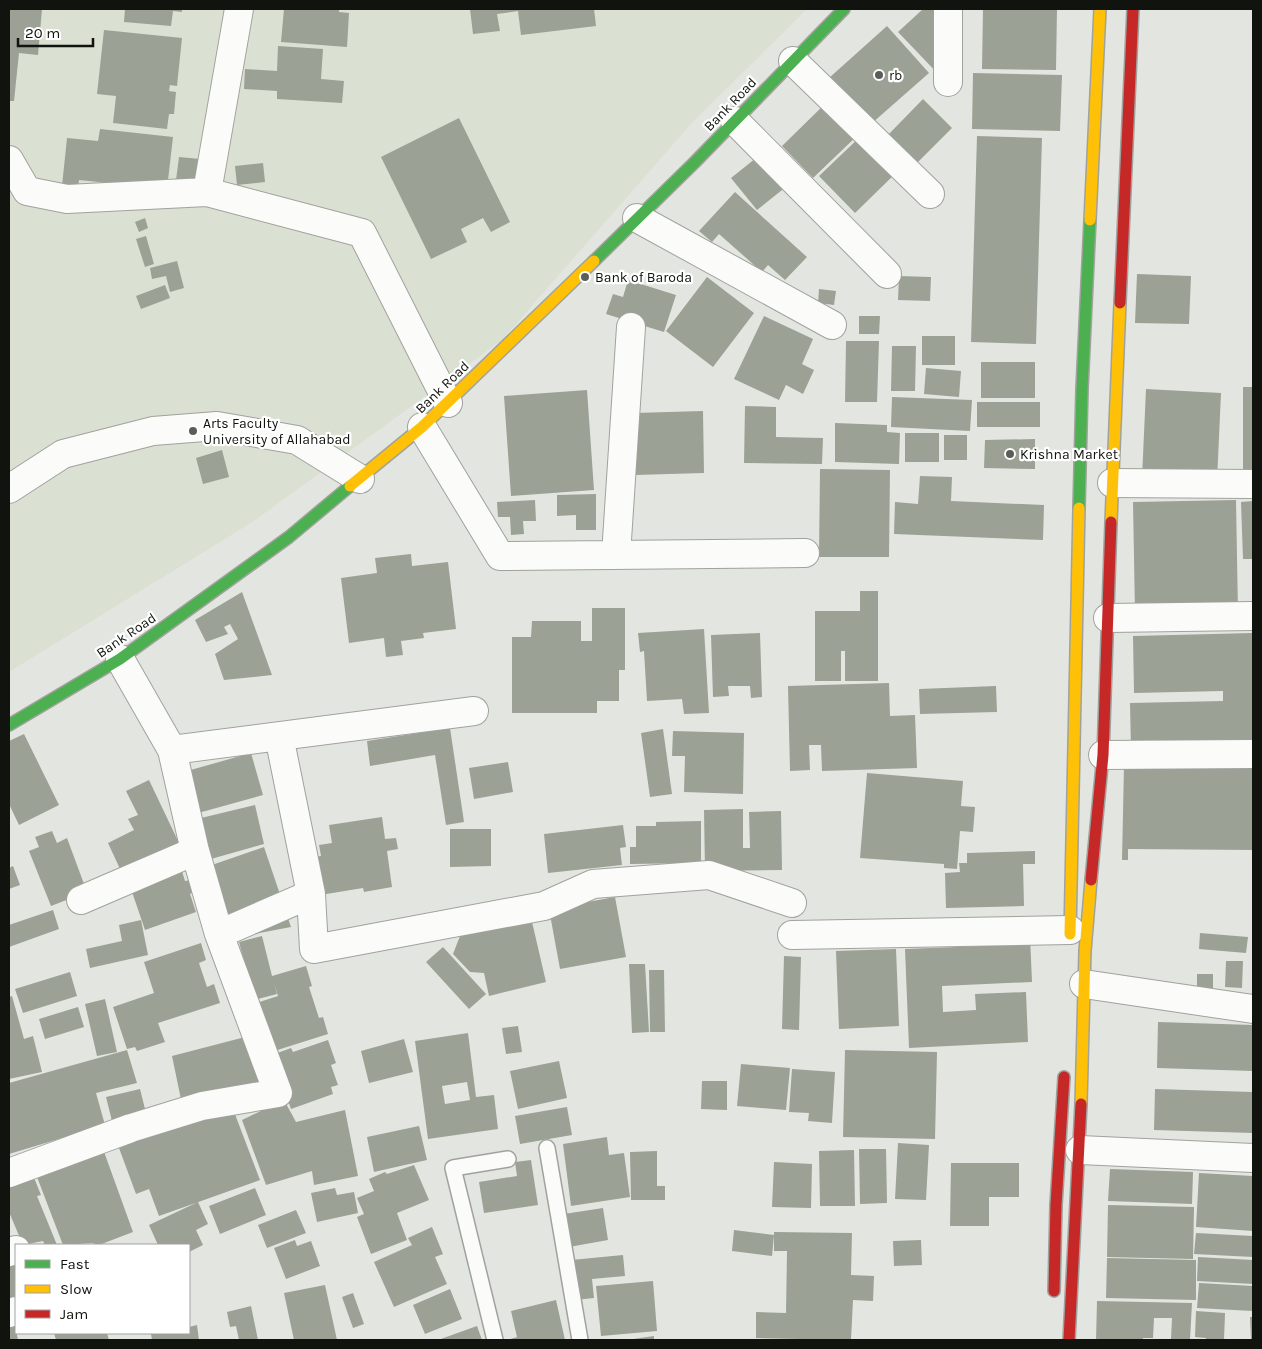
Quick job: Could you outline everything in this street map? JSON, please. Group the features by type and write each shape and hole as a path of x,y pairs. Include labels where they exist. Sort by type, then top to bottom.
{"main road":[{"name":"Bank Road","path":"9,725 120,659 289,537 422,427 735,121 844,9"},
{"path":"1070,940 1082,389 1100,9"},
{"path":"1069,1340 1080,1150 1085,950 1104,754 1112,483 1133,9"},
{"path":"1054,1302 1056,1205 1065,1067"}],"street":[{"path":"207,192 239,9"},
{"path":"948,9 948,82"},
{"path":"793,61 930,194"},
{"path":"735,121 887,274"},
{"path":"9,160 27,191 67,199 207,192 362,233 448,402"},
{"path":"637,218 832,324"},
{"path":"616,555 631,327"},
{"path":"9,489 63,454 152,430 218,426 297,440 360,479"},
{"path":"422,427 500,556 806,553"},
{"path":"1112,483 1253,484"},
{"path":"1108,618 1253,616"},
{"path":"9,1173 131,1128 202,1106 278,1093 219,934 195,851 172,750 120,659"},
{"path":"172,750 474,711"},
{"path":"279,736 311,894 314,949 544,906 593,884 709,875 792,903"},
{"path":"1104,754 1253,754"},
{"path":"81,900 195,851"},
{"path":"219,934 311,894"},
{"path":"792,935 1070,940"},
{"path":"1084,984 1253,1009"},
{"path":"1080,1150 1253,1158"}],"lane":[{"path":"547,1148 580,1340"},
{"path":"495,1340 453,1168 508,1159"}],"shaded area":[{"name":"Arts Faculty University of Allahabad","path":"9,9 807,9 691,124 502,340 254,521 9,672"}],"building":[{"path":"9,9 42,9 38,55 19,53 14,101 9,101"},
{"path":"125,9 182,9 182,12 173,11 171,26 124,22"},
{"path":"284,9 339,9 339,12 349,13 347,47 281,42"},
{"path":"470,9 594,9 596,26 521,35 518,11 497,14 500,31 473,34"},
{"path":"923,9 956,9 942,78 898,32"},
{"path":"983,9 1057,9 1056,70 982,69"},
{"name":"rb","path":"887,26 929,73 871,124 829,78"},
{"path":"104,30 182,38 177,86 170,85 169,91 176,92 174,114 169,114 167,129 113,123 116,96 97,94"},
{"path":"278,46 323,49 321,79 344,81 342,103 277,99 277,91 244,89 245,69 277,71"},
{"path":"973,73 1062,75 1060,131 972,129"},
{"path":"923,99 952,128 917,163 888,135"},
{"path":"828,101 860,133 813,178 782,146"},
{"path":"459,118 510,222 491,232 483,218 461,229 467,242 431,259 381,157"},
{"path":"100,129 173,137 167,189 79,180 78,188 62,186 67,138 98,141"},
{"path":"863,134 898,171 855,213 819,176"},
{"path":"977,136 1042,138 1036,344 971,342"},
{"path":"761,154 787,186 757,210 731,178"},
{"path":"179,157 200,159 196,190 175,188"},
{"path":"263,163 265,182 237,185 235,166"},
{"path":"735,192 807,257 785,280 768,265 762,272 719,234 712,242 699,231"},
{"path":"145,218 148,228 139,232 135,222"},
{"path":"146,236 154,264 145,267 136,239"},
{"path":"177,261 184,288 170,292 166,276 152,279 150,268"},
{"path":"1137,274 1191,276 1189,324 1135,323"},
{"path":"899,276 931,277 930,301 898,300"},
{"path":"707,277 754,313 713,367 666,331"},
{"path":"628,280 676,295 664,332 606,314 613,294 623,297"},
{"path":"165,285 170,298 141,309 136,296"},
{"path":"819,289 836,291 834,305 818,303"},
{"path":"764,316 813,339 802,364 814,370 803,394 786,385 779,400 734,379"},
{"path":"859,316 880,316 879,334 859,334"},
{"path":"922,336 955,336 955,365 922,365"},
{"path":"846,341 879,341 877,402 845,402"},
{"path":"892,346 916,346 915,391 891,391"},
{"path":"981,362 1035,362 1035,398 981,398"},
{"path":"926,368 961,371 959,397 924,394"},
{"path":"1243,387 1253,387 1253,471 1243,471"},
{"path":"1146,389 1221,393 1217,481 1142,478"},
{"path":"587,390 594,490 511,496 504,396"},
{"path":"892,397 972,400 970,431 891,427"},
{"path":"977,402 1040,402 1040,427 977,427"},
{"path":"745,406 776,407 776,437 823,438 822,464 744,463"},
{"path":"703,411 704,473 635,475 634,413"},
{"path":"835,423 887,425 887,432 900,433 899,464 835,462"},
{"path":"905,433 939,433 939,462 905,462"},
{"path":"944,435 967,435 967,460 944,460"},
{"name":"Krishna Market","path":"1035,439 1035,469 984,468 985,440"},
{"path":"222,450 229,477 203,484 196,458"},
{"path":"820,469 890,470 889,557 819,557"},
{"path":"920,476 952,477 951,501 1044,505 1043,540 894,534 895,502 918,504"},
{"path":"596,494 596,530 576,530 576,515 557,516 557,495"},
{"path":"535,500 536,521 523,521 524,534 511,535 510,517 498,517 497,502"},
{"path":"1236,500 1238,613 1135,614 1133,502"},
{"path":"1253,501 1253,559 1243,559 1241,502"},
{"path":"411,554 412,566 448,562 456,629 423,633 424,638 401,641 403,655 386,657 384,638 349,643 341,578 377,573 375,558"},
{"path":"860,591 878,591 878,681 845,681 845,651 841,651 841,681 815,681 815,611 860,611"},
{"path":"242,592 272,675 224,680 215,654 238,639 230,624 224,627 228,634 206,642 195,620"},
{"path":"592,608 625,608 625,670 619,670 619,701 597,701 597,713 512,713 512,637 531,637 532,621 581,621 581,641 592,641"},
{"path":"704,629 709,713 684,714 682,699 647,701 644,651 640,652 638,633"},
{"path":"760,633 762,697 751,698 750,686 728,686 729,696 713,697 711,635"},
{"path":"1253,633 1253,748 1131,750 1130,703 1223,701 1223,691 1134,693 1133,636"},
{"path":"889,683 890,716 915,715 917,768 822,771 821,745 809,745 810,770 790,771 788,686"},
{"path":"996,686 997,712 920,714 919,689"},
{"path":"450,728 464,822 446,825 435,755 370,766 367,741"},
{"path":"663,729 672,794 650,797 641,733"},
{"path":"673,731 744,733 743,794 684,792 685,756 672,756"},
{"path":"24,734 59,805 19,825 9,804 9,741"},
{"path":"251,753 263,795 191,815 180,773"},
{"path":"508,762 513,792 474,799 469,768"},
{"path":"1124,766 1253,768 1253,850 1128,849 1128,860 1122,860"},
{"path":"867,773 963,781 961,806 975,807 973,832 960,831 957,869 944,868 944,864 860,858"},
{"path":"149,780 179,843 121,871 108,843 134,830 128,819 138,815 126,791"},
{"path":"255,805 264,844 211,859 201,818"},
{"path":"743,809 743,848 750,848 749,812 781,811 782,870 705,871 704,810"},
{"path":"382,817 385,839 396,838 398,849 387,851 392,887 364,892 363,888 314,896 308,858 321,856 319,845 332,843 329,825"},
{"path":"701,821 701,863 630,864 630,847 636,847 636,826 656,826 656,822"},
{"path":"623,825 626,847 620,848 622,865 548,873 544,834"},
{"path":"450,829 491,829 491,866 450,867"},
{"path":"52,831 57,843 67,838 87,892 51,906 29,851 39,847 35,837"},
{"path":"264,847 291,927 233,938 209,866"},
{"path":"1035,851 1035,864 1023,864 1024,906 946,908 945,873 960,872 959,863 967,863 967,853"},
{"path":"13,866 20,885 9,889 9,868"},
{"path":"181,868 185,881 190,880 194,892 190,894 196,912 145,930 130,886"},
{"path":"615,897 626,957 560,969 549,909"},
{"path":"53,910 59,929 9,947 9,925"},
{"path":"141,920 148,955 90,968 86,949 122,941 119,925"},
{"path":"532,922 546,982 489,996 484,973 470,972 453,954 460,936"},
{"path":"1200,933 1248,937 1246,953 1199,949"},
{"path":"262,936 272,976 306,966 312,986 309,987 319,1018 323,1017 328,1034 268,1053 253,1004 278,996 274,983 277,994 254,1000 239,942"},
{"path":"1030,936 1032,982 942,986 943,1012 976,1010 975,994 1026,992 1028,1042 909,1048 905,949 1007,945 1006,937"},
{"path":"201,943 206,960 199,963 207,987 214,984 220,1003 158,1023 165,1042 137,1051 135,1047 127,1049 113,1007 154,993 144,962"},
{"path":"443,947 486,994 469,1009 426,962"},
{"path":"896,949 899,1026 839,1029 836,951"},
{"path":"784,956 801,957 799,1030 782,1029"},
{"path":"1226,961 1243,961 1242,988 1225,987"},
{"path":"629,964 645,964 649,1032 632,1033"},
{"path":"649,970 664,970 665,1032 650,1032"},
{"path":"70,972 77,996 23,1013 15,989"},
{"path":"1197,974 1213,974 1213,988 1197,988"},
{"path":"12,996 24,1039 33,1036 42,1072 9,1079 9,997"},
{"path":"105,999 117,1052 97,1056 85,1004"},
{"path":"78,1007 84,1027 45,1039 39,1019"},
{"path":"1158,1022 1253,1025 1253,1071 1157,1068"},
{"path":"518,1026 522,1052 506,1054 502,1028"},
{"path":"468,1033 476,1097 494,1095 498,1129 428,1139 415,1041","holes":["467,1082 470,1100 445,1104 442,1086"]},
{"path":"249,1036 264,1086 183,1109 172,1056"},
{"path":"404,1039 413,1072 369,1083 361,1051"},
{"path":"328,1040 336,1063 331,1065 338,1085 331,1087 333,1094 291,1109 272,1055 291,1048 293,1052"},
{"path":"127,1050 137,1083 96,1093 105,1125 9,1154 9,1083"},
{"path":"845,1050 937,1052 935,1139 843,1137"},
{"path":"559,1061 567,1098 518,1109 510,1071"},
{"path":"741,1064 790,1068 786,1110 737,1106"},
{"path":"792,1069 835,1072 832,1123 808,1121 809,1113 789,1112"},
{"path":"702,1081 727,1081 727,1110 701,1109"},
{"path":"140,1089 147,1117 113,1125 106,1097"},
{"path":"1155,1089 1253,1092 1253,1133 1154,1130"},
{"path":"284,1100 296,1122 345,1110 358,1176 314,1185 312,1171 266,1185 242,1120"},
{"path":"567,1107 572,1135 520,1144 515,1116"},
{"path":"233,1109 260,1180 159,1216 149,1189 136,1194 119,1148 159,1132 195,1111 199,1122"},
{"path":"419,1126 427,1160 374,1172 367,1137"},
{"path":"607,1137 609,1155 624,1153 630,1197 571,1206 563,1144"},
{"path":"898,1143 929,1145 926,1200 895,1199"},
{"path":"103,1149 133,1232 102,1244 63,1244 37,1177"},
{"path":"859,1149 886,1149 887,1203 860,1204"},
{"path":"854,1150 855,1206 820,1206 819,1151"},
{"path":"657,1151 657,1186 665,1186 665,1200 631,1200 630,1152"},
{"path":"531,1160 538,1205 484,1213 479,1182 517,1176 515,1162"},
{"path":"774,1162 812,1164 811,1208 772,1207"},
{"path":"951,1163 1019,1163 1019,1197 989,1197 989,1226 950,1226"},
{"path":"414,1165 429,1200 397,1213 407,1240 371,1254 357,1217 364,1214 357,1198 374,1191 369,1179 385,1172 387,1174"},
{"path":"1110,1169 1193,1172 1192,1204 1108,1201"},
{"path":"1199,1173 1253,1176 1253,1231 1196,1227"},
{"path":"33,1175 41,1195 37,1196 57,1244 44,1244 43,1241 23,1244 9,1212 9,1185"},
{"path":"255,1188 266,1215 220,1234 209,1206"},
{"path":"335,1188 337,1195 354,1192 358,1213 317,1222 311,1193"},
{"path":"198,1202 208,1224 196,1230 203,1245 190,1252 190,1244 158,1244 149,1225"},
{"path":"1108,1205 1194,1207 1193,1259 1107,1257"},
{"path":"603,1208 608,1240 569,1247 564,1214"},
{"path":"296,1210 306,1233 267,1248 258,1225"},
{"path":"432,1227 443,1254 435,1257 447,1284 394,1307 374,1262 412,1245 408,1238"},
{"path":"734,1230 774,1235 772,1256 732,1251"},
{"path":"774,1232 852,1233 851,1275 874,1276 873,1301 853,1300 851,1340 756,1338 756,1312 786,1313 787,1251 774,1251"},
{"path":"1196,1233 1253,1236 1253,1257 1194,1254"},
{"path":"295,1240 297,1246 311,1241 320,1266 286,1279 274,1248"},
{"path":"921,1240 922,1265 894,1266 893,1241"},
{"path":"15,1253 15,1307 9,1309 9,1255"},
{"path":"623,1255 625,1276 592,1279 594,1298 575,1300 571,1260"},
{"path":"1198,1257 1253,1260 1253,1284 1197,1281"},
{"path":"1107,1258 1196,1260 1196,1300 1106,1298"},
{"path":"653,1281 657,1331 601,1336 596,1286"},
{"path":"1199,1283 1253,1286 1253,1311 1197,1308"},
{"path":"325,1285 337,1340 294,1340 284,1293"},
{"path":"450,1289 462,1319 425,1334 413,1305"},
{"path":"353,1293 364,1324 353,1328 342,1297"},
{"path":"556,1300 565,1340 507,1340 517,1337 511,1311"},
{"path":"1097,1301 1192,1303 1190,1340 1171,1340 1172,1318 1154,1318 1153,1338 1143,1338 1143,1340 1096,1340"},
{"path":"251,1306 258,1340 239,1340 236,1326 230,1327 227,1312"},
{"path":"1196,1311 1225,1313 1224,1340 1206,1340 1206,1338 1195,1337"},
{"path":"13,1315 15,1334 17,1334 18,1340 9,1340 9,1316"},
{"path":"1250,1317 1253,1317 1253,1340 1251,1340"},
{"path":"197,1325 199,1340 152,1340 151,1334 190,1334 190,1327"},
{"path":"477,1326 482,1340 438,1340"},
{"path":"54,1334 107,1334 109,1340 56,1340"},
{"path":"654,1336 654,1340 633,1339"}],"traffic: fast":[{"path":"594,261 695,162 844,9"},
{"path":"1079,508 1082,389 1090,220"},
{"path":"9,725 120,659 289,537 350,486"}],"traffic: slow":[{"path":"1090,220 1100,9"},
{"path":"350,486 422,427 594,261"},
{"path":"1111,522 1120,303"},
{"path":"1070,934 1079,508"},
{"path":"1081,1104 1085,951 1091,880"}],"traffic: jam":[{"path":"1120,303 1133,9"},
{"path":"1091,880 1103,755 1111,522"},
{"path":"1054,1291 1056,1205 1064,1077"},
{"path":"1069,1340 1081,1104"}],"place":[{"name":"rb","path":"879,75"},
{"name":"Bank of Baroda","path":"585,277"},
{"name":"Arts Faculty University of Allahabad","path":"193,431"},
{"name":"Krishna Market","path":"1010,454"}]}
